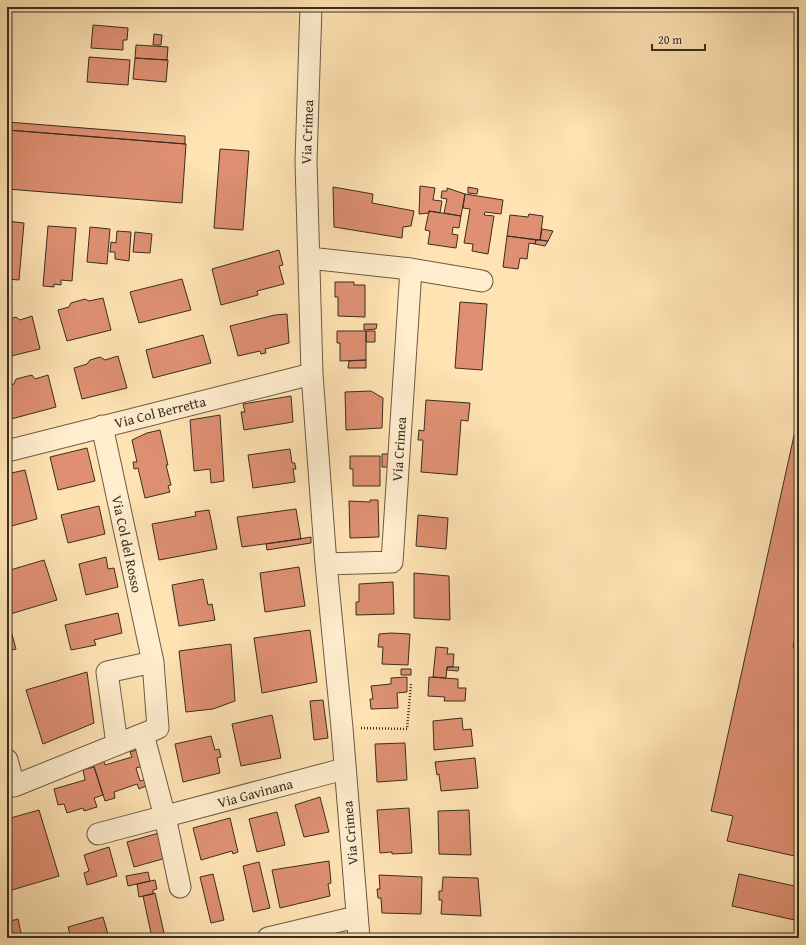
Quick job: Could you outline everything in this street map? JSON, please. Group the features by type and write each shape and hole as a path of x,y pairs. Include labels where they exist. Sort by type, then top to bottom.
{"street":[{"name":"Via Crimea","path":"311,7 306,161 312,374 326,564 342,728 344,769 359,938"},
{"path":"309,258 411,269 482,281"},
{"name":"Via Crimea","path":"326,564 392,562 411,269"},
{"name":"Via Col Berretta","path":"7,451 312,374"},
{"name":"Via Col del Rosso","path":"7,760 14,786 158,728 153,662 102,426"},
{"path":"117,744 107,672 153,662"},
{"path":"143,734 165,816 180,886"},
{"name":"Via Gavinana","path":"98,834 344,769"},
{"path":"268,938 356,917"}],"path":[{"path":"342,728 407,728 411,684"}],"building":[{"path":"160,7 196,7 195,10"},
{"path":"93,25 128,28 127,40 123,40 123,50 91,48"},
{"path":"154,34 162,35 161,45 153,45"},
{"path":"136,45 168,47 167,60 135,58"},
{"path":"89,57 130,60 128,85 87,82"},
{"path":"135,58 168,60 166,82 133,79"},
{"path":"7,122 185,136 185,144 7,130"},
{"path":"7,130 186,144 182,203 7,189"},
{"path":"220,149 249,151 243,230 214,228"},
{"path":"420,186 435,188 433,200 442,201 440,213 429,211 429,213 419,214"},
{"path":"333,187 373,194 372,203 414,211 411,226 403,227 402,238 334,227"},
{"path":"468,187 478,189 477,194 468,193"},
{"path":"447,188 465,194 461,216 444,213 447,199 441,198 442,191 447,191"},
{"path":"465,194 503,200 501,214 485,212 484,215 494,216 488,254 472,251 473,244 464,243 470,209 463,208"},
{"path":"429,211 461,216 459,228 453,227 452,234 458,235 456,248 428,244 430,231 425,230"},
{"path":"529,214 543,216 540,240 507,236 510,215 528,217"},
{"path":"7,221 24,223 19,280 7,279"},
{"path":"48,226 76,228 72,281 61,280 61,285 54,284 54,287 43,286"},
{"path":"90,227 110,229 107,264 87,262"},
{"path":"542,229 553,231 548,241 540,240"},
{"path":"117,231 131,232 129,261 115,259 115,252 110,252 111,242 116,243"},
{"path":"135,232 152,234 150,253 133,252"},
{"path":"507,236 536,240 535,244 529,243 527,259 520,258 518,269 503,267"},
{"path":"536,240 548,241 545,246 535,244"},
{"path":"279,250 283,265 279,266 284,284 257,291 258,295 221,305 212,269"},
{"path":"182,279 191,310 139,323 130,292"},
{"path":"335,282 354,282 354,285 365,285 365,317 338,316 338,297 335,297"},
{"path":"103,298 111,330 67,341 58,310 69,307 71,303 85,299 89,301"},
{"path":"460,302 487,304 482,370 455,368"},
{"path":"287,314 289,343 265,349 266,353 261,354 260,351 238,356 230,326 275,315"},
{"path":"32,316 40,349 7,357 7,320 16,317 20,320"},
{"path":"364,324 377,324 376,329 364,330"},
{"path":"337,331 366,331 366,360 340,361 340,343 337,343"},
{"path":"366,331 375,331 375,342 366,342"},
{"path":"203,335 211,363 153,378 146,350"},
{"path":"118,356 127,388 82,399 74,368 87,364 90,360 100,357 105,360"},
{"path":"366,360 366,368 348,368 349,361"},
{"path":"32,375 35,379 48,375 56,407 11,419 7,404 7,386 14,384 16,379"},
{"path":"371,391 383,398 382,428 346,430 345,392"},
{"path":"291,396 293,422 244,430 241,412 245,412 243,404"},
{"path":"426,400 470,403 468,421 461,420 457,475 421,472 423,440 418,440 419,430 424,431"},
{"path":"220,415 224,481 211,483 210,469 194,471 190,420"},
{"path":"797,422 799,422 799,622 793,647 799,648 799,857 727,841 733,816 711,811"},
{"path":"160,430 168,465 166,465 171,485 168,486 170,492 145,498 138,468 134,469 133,462 137,462 132,440 147,433"},
{"path":"87,448 95,481 58,490 50,457"},
{"path":"290,449 292,463 295,463 296,469 293,469 295,482 253,488 248,455"},
{"path":"382,454 390,454 389,467 382,467"},
{"path":"350,456 380,456 380,486 353,486 353,469 350,469"},
{"path":"25,470 37,519 8,527 7,474"},
{"path":"370,500 378,500 379,537 350,538 349,501 370,502"},
{"path":"99,506 105,534 68,543 61,515"},
{"path":"296,509 301,539 242,547 237,517"},
{"path":"209,510 217,549 159,560 152,524 196,516 195,512"},
{"path":"418,515 448,518 446,549 416,546"},
{"path":"311,537 311,543 267,550 266,544"},
{"path":"106,557 108,569 114,568 118,587 86,595 79,564"},
{"path":"44,560 57,600 7,615 7,571"},
{"path":"299,567 305,606 265,612 260,573"},
{"path":"414,573 449,576 450,620 414,618"},
{"path":"203,579 208,605 212,604 215,620 179,626 172,585"},
{"path":"393,582 394,614 356,615 356,602 359,602 359,584"},
{"path":"118,613 122,633 94,640 96,645 71,650 65,625"},
{"path":"310,630 317,682 262,693 254,638"},
{"path":"11,631 16,649 7,651 7,632"},
{"path":"379,634 410,634 408,665 382,664 383,647 378,647"},
{"path":"231,644 235,701 213,709 186,712 179,651"},
{"path":"436,647 448,648 447,654 454,654 453,667 447,667 446,678 433,677"},
{"path":"447,667 459,667 458,671 447,670"},
{"path":"401,669 411,669 411,675 401,675"},
{"path":"87,672 94,723 43,744 26,690"},
{"path":"407,677 407,692 397,693 398,708 371,709 370,699 373,699 371,686 391,684 391,678"},
{"path":"429,677 458,679 458,688 466,688 465,701 444,701 445,697 428,696"},
{"path":"323,700 328,738 314,740 310,701"},
{"path":"272,715 281,758 241,766 232,724"},
{"path":"462,718 463,730 471,729 473,746 434,750 433,721"},
{"path":"211,736 215,750 219,749 221,757 217,758 220,773 183,782 175,744"},
{"path":"405,743 407,780 377,782 375,744"},
{"path":"140,749 146,765 136,768 140,781 144,780 146,786 139,789 137,784 114,792 115,798 105,801 93,763 103,759 105,765 132,757 130,752"},
{"path":"475,758 478,788 441,791 439,774 437,775 435,762"},
{"path":"94,767 103,795 94,798 97,807 84,811 83,808 67,813 64,804 58,805 54,789 85,780 83,770"},
{"path":"320,797 329,832 304,837 295,805"},
{"path":"409,808 412,853 380,853 377,810"},
{"path":"39,810 59,876 12,890 7,873 7,819"},
{"path":"469,810 471,855 439,854 438,811"},
{"path":"277,812 285,845 257,852 249,819"},
{"path":"230,818 238,852 233,854 232,851 201,860 193,828"},
{"path":"159,833 166,858 134,867 127,842"},
{"path":"109,847 117,876 87,885 84,873 89,871 84,855"},
{"path":"329,861 331,883 328,884 330,896 280,908 272,870"},
{"path":"259,862 270,908 253,912 243,866"},
{"path":"148,872 150,881 128,886 126,876"},
{"path":"213,874 224,920 211,923 200,877"},
{"path":"739,874 799,887 799,921 732,906"},
{"path":"379,875 422,877 421,914 382,913 381,898 378,898 377,889 380,889"},
{"path":"443,877 478,878 481,916 441,914 442,900 439,900 439,891 442,891"},
{"path":"155,880 157,889 153,890 153,894 139,897 137,884"},
{"path":"155,893 165,938 152,938 143,896"},
{"path":"103,917 109,938 71,938 68,927"},
{"path":"18,919 22,938 7,938 7,922"}]}
